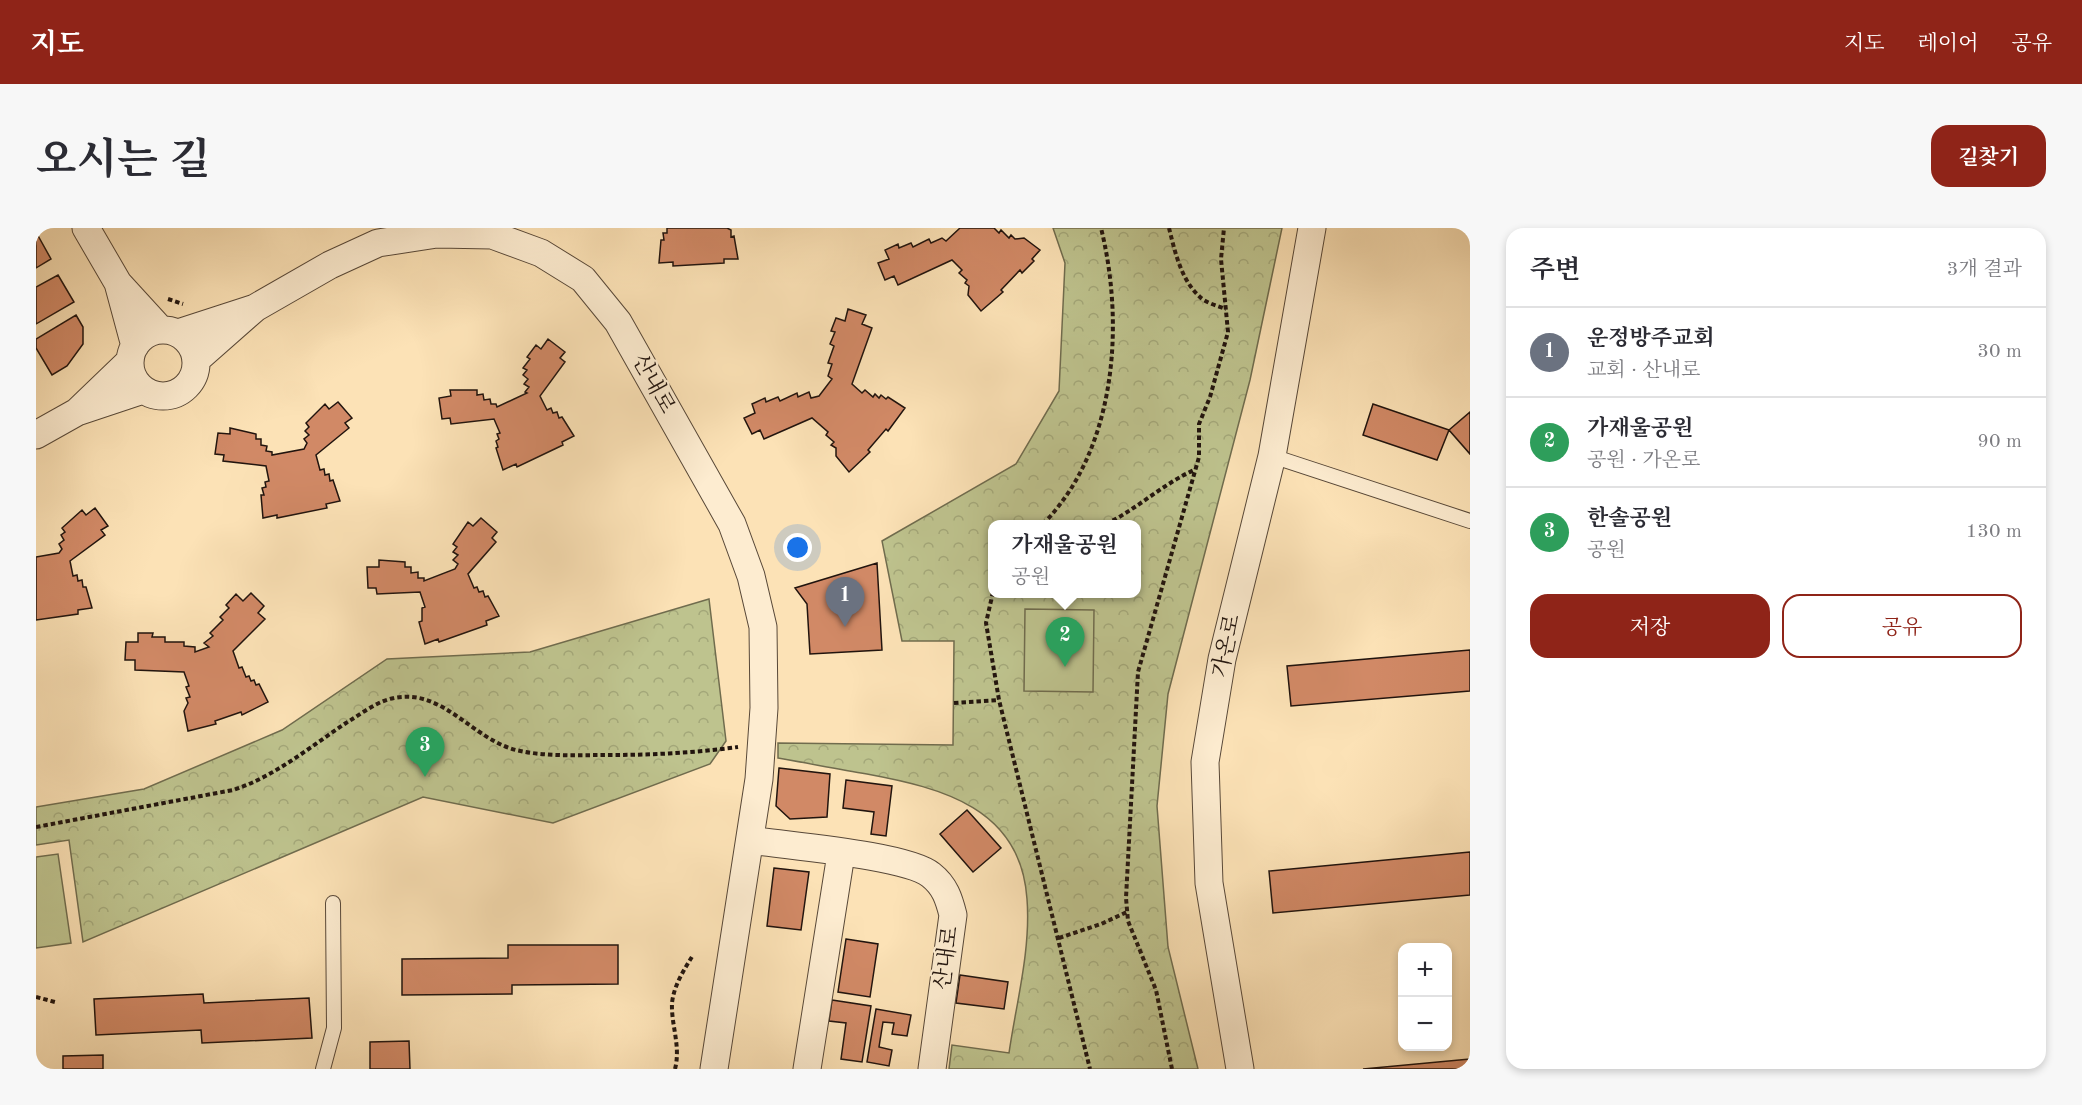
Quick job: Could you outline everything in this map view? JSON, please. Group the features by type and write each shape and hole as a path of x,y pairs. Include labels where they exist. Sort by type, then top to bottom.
{"street":[{"path":"86,228 118,283 169,331 187,339 197,359 196,370 184,390 164,397 143,390 131,373 132,354 118,283"},
{"name":"가온로","path":"1240,1069 1209,883 1205,762 1222,659 1272,456 1312,228"},
{"name":"산내로","path":"255,308 330,265 378,243 438,234 492,235 519,243 541,253 583,279 618,322 732,524 751,576 763,627 762,743 750,840 714,1069"},
{"path":"77,412 132,354 145,335 169,331 255,308"},
{"path":"197,359 255,308"},
{"path":"36,435 77,412 143,390"},
{"name":"산내로","path":"750,840 906,863 931,875 947,892 953,915 932,1069"},
{"path":"807,1069 841,854"}],"lane":[{"path":"1272,456 1470,521"},
{"path":"323,1069 334,1028 333,903"}],"path":[{"path":"1048,520 1063,503 1087,461 1112,367 1114,330 1109,270 1101,228"},
{"path":"1169,228 1178,264 1192,288 1201,299 1227,309"},
{"path":"1172,1069 1156,990 1127,912 1138,672 1199,457 1199,424 1210,397 1228,332 1221,259 1224,228"},
{"path":"161,297 188,304"},
{"path":"1114,520 1143,503 1174,479 1195,470"},
{"path":"992,598 986,623 999,700 1090,1069"},
{"path":"36,827 233,790 256,783 371,707 393,698 417,697 439,704 486,738 515,750 557,756 687,754 762,743"},
{"path":"954,703 999,700"},
{"path":"1059,938 1101,924 1127,912"},
{"path":"675,1069 677,1044 672,1003 678,980 693,955"},
{"path":"36,998 55,1002"}],"green space":[{"path":"1053,228 1282,228 1250,380 1168,694 1157,806 1168,947 1198,1069 949,1069 952,1045 1009,1053 1025,957 1028,918 1021,868 1010,843 994,823 973,808 949,796 895,780 778,758 778,743 953,745 954,641 902,641 882,541 1016,464 1059,391 1065,263"},
{"path":"709,599 726,741 710,764 553,823 423,797 83,942 69,840 36,845 36,807 144,789 282,730 387,659 530,652"},
{"path":"1025,609 1094,610 1093,692 1024,691"},
{"path":"58,854 71,943 36,948 36,857"}],"building":[{"path":"667,228 727,228 731,230 731,237 734,236 738,259 724,259 724,263 673,266 673,262 659,263 661,240 664,240 663,233 667,233"},
{"path":"960,228 994,228 999,233 1001,230 1009,238 1011,235 1015,239 1024,238 1040,250 1032,259 1034,261 1022,273 1020,270 1001,290 1003,292 981,311 968,295 969,286 965,283 967,280 959,273 962,270 952,260 898,285 894,276 885,280 878,263 889,259 885,250 898,244 899,248 911,243 913,247 929,239 931,243 942,238 946,241"},
{"path":"36,232 51,259 36,268"},
{"path":"58,275 74,302 36,324 36,287"},
{"path":"848,309 866,315 862,324 872,328 852,384 862,393 865,390 873,397 875,394 879,398 881,395 886,399 888,397 905,408 888,431 886,429 868,450 870,452 849,472 836,456 836,448 831,445 834,442 826,435 828,432 812,418 764,439 760,430 752,434 744,418 755,413 752,404 765,398 766,402 778,397 780,401 797,393 798,397 809,392 811,398 819,396 832,379 828,376 832,364 828,363 834,346 830,344 835,332 831,331 836,318 845,321"},
{"path":"76,315 83,327 83,344 67,366 52,375 36,348 36,339"},
{"path":"548,339 565,352 560,358 565,362 540,396 547,410 551,408 553,413 557,412 559,418 562,417 574,436 562,442 563,445 517,467 516,464 503,470 496,448 498,447 496,441 499,439 497,434 500,433 494,419 451,424 450,418 442,419 439,398 451,396 450,390 477,390 477,395 483,394 484,400 490,399 491,404 496,404 497,407 527,393 525,392 529,387 524,384 528,379 523,375 527,370 523,368 530,359 527,357 536,345 541,349"},
{"path":"338,402 352,418 345,423 349,428 316,455 320,470 324,469 325,475 329,474 330,481 333,480 340,501 326,504 327,508 277,518 277,515 263,518 262,488 266,487 265,482 269,481 266,466 223,461 224,455 215,454 218,433 230,434 230,428 256,434 256,439 261,439 261,445 267,446 266,451 272,452 272,455 304,449 307,443 304,439 309,435 305,431 309,427 306,423 325,404 329,409"},
{"path":"1373,404 1449,430 1437,460 1363,435"},
{"path":"1470,412 1470,454 1449,430"},
{"path":"95,508 108,526 101,530 105,535 70,561 73,576 77,575 78,581 82,580 92,608 78,610 78,614 36,620 36,557 59,553 62,549 59,544 64,540 61,535 65,532 62,528 82,510 86,515"},
{"path":"481,518 497,532 492,538 496,542 468,574 474,588 477,587 479,592 483,591 485,597 488,596 499,616 486,621 487,625 439,642 438,639 425,644 419,622 422,621 422,608 425,607 420,592 377,594 376,588 368,588 367,567 379,567 379,560 405,562 405,567 411,567 411,573 418,572 418,578 424,578 424,581 455,569 458,564 453,560 458,555 453,552 457,547 453,544 468,522 473,526"},
{"path":"877,563 882,650 810,654 807,604 795,588"},
{"path":"251,593 264,606 258,613 265,619 233,651 239,668 242,667 246,677 249,676 251,681 254,680 256,685 259,684 268,702 242,715 241,712 215,721 216,724 188,731 184,711 188,703 186,698 190,697 184,672 135,670 135,660 125,660 126,642 138,642 138,633 153,633 152,637 165,637 165,642 184,642 184,646 195,647 195,652 209,647 204,643 213,636 210,633 223,620 220,617 229,608 226,605 236,594 243,601"},
{"path":"1470,650 1470,691 1291,706 1287,666"},
{"path":"779,768 830,774 827,817 790,819 776,806"},
{"path":"846,780 892,786 886,836 871,834 874,812 843,808"},
{"path":"967,810 1001,848 973,872 940,834"},
{"path":"1470,852 1470,895 1273,913 1269,871"},
{"path":"774,868 809,872 801,930 767,926"},
{"path":"846,939 878,944 870,997 838,992"},
{"path":"508,945 618,945 618,984 512,985 512,994 402,995 402,959 508,958"},
{"path":"960,975 1008,982 1004,1009 956,1003"},
{"path":"203,994 204,1003 309,998 312,1038 202,1043 201,1030 96,1035 94,999"},
{"path":"832,1000 871,1006 862,1062 841,1059 846,1023 829,1021"},
{"path":"876,1009 911,1015 907,1036 892,1034 894,1023 883,1022 879,1047 892,1050 889,1066 867,1062"},
{"path":"409,1041 410,1069 370,1069 370,1042"},
{"path":"103,1055 103,1069 63,1069 63,1056"},
{"path":"1470,1059 1470,1069 1363,1069"}],"place":[{"name":"운정방주교회","path":"845,627"},
{"name":"가재울공원","path":"1065,667"},
{"name":"한솔공원","path":"425,777"}]}
